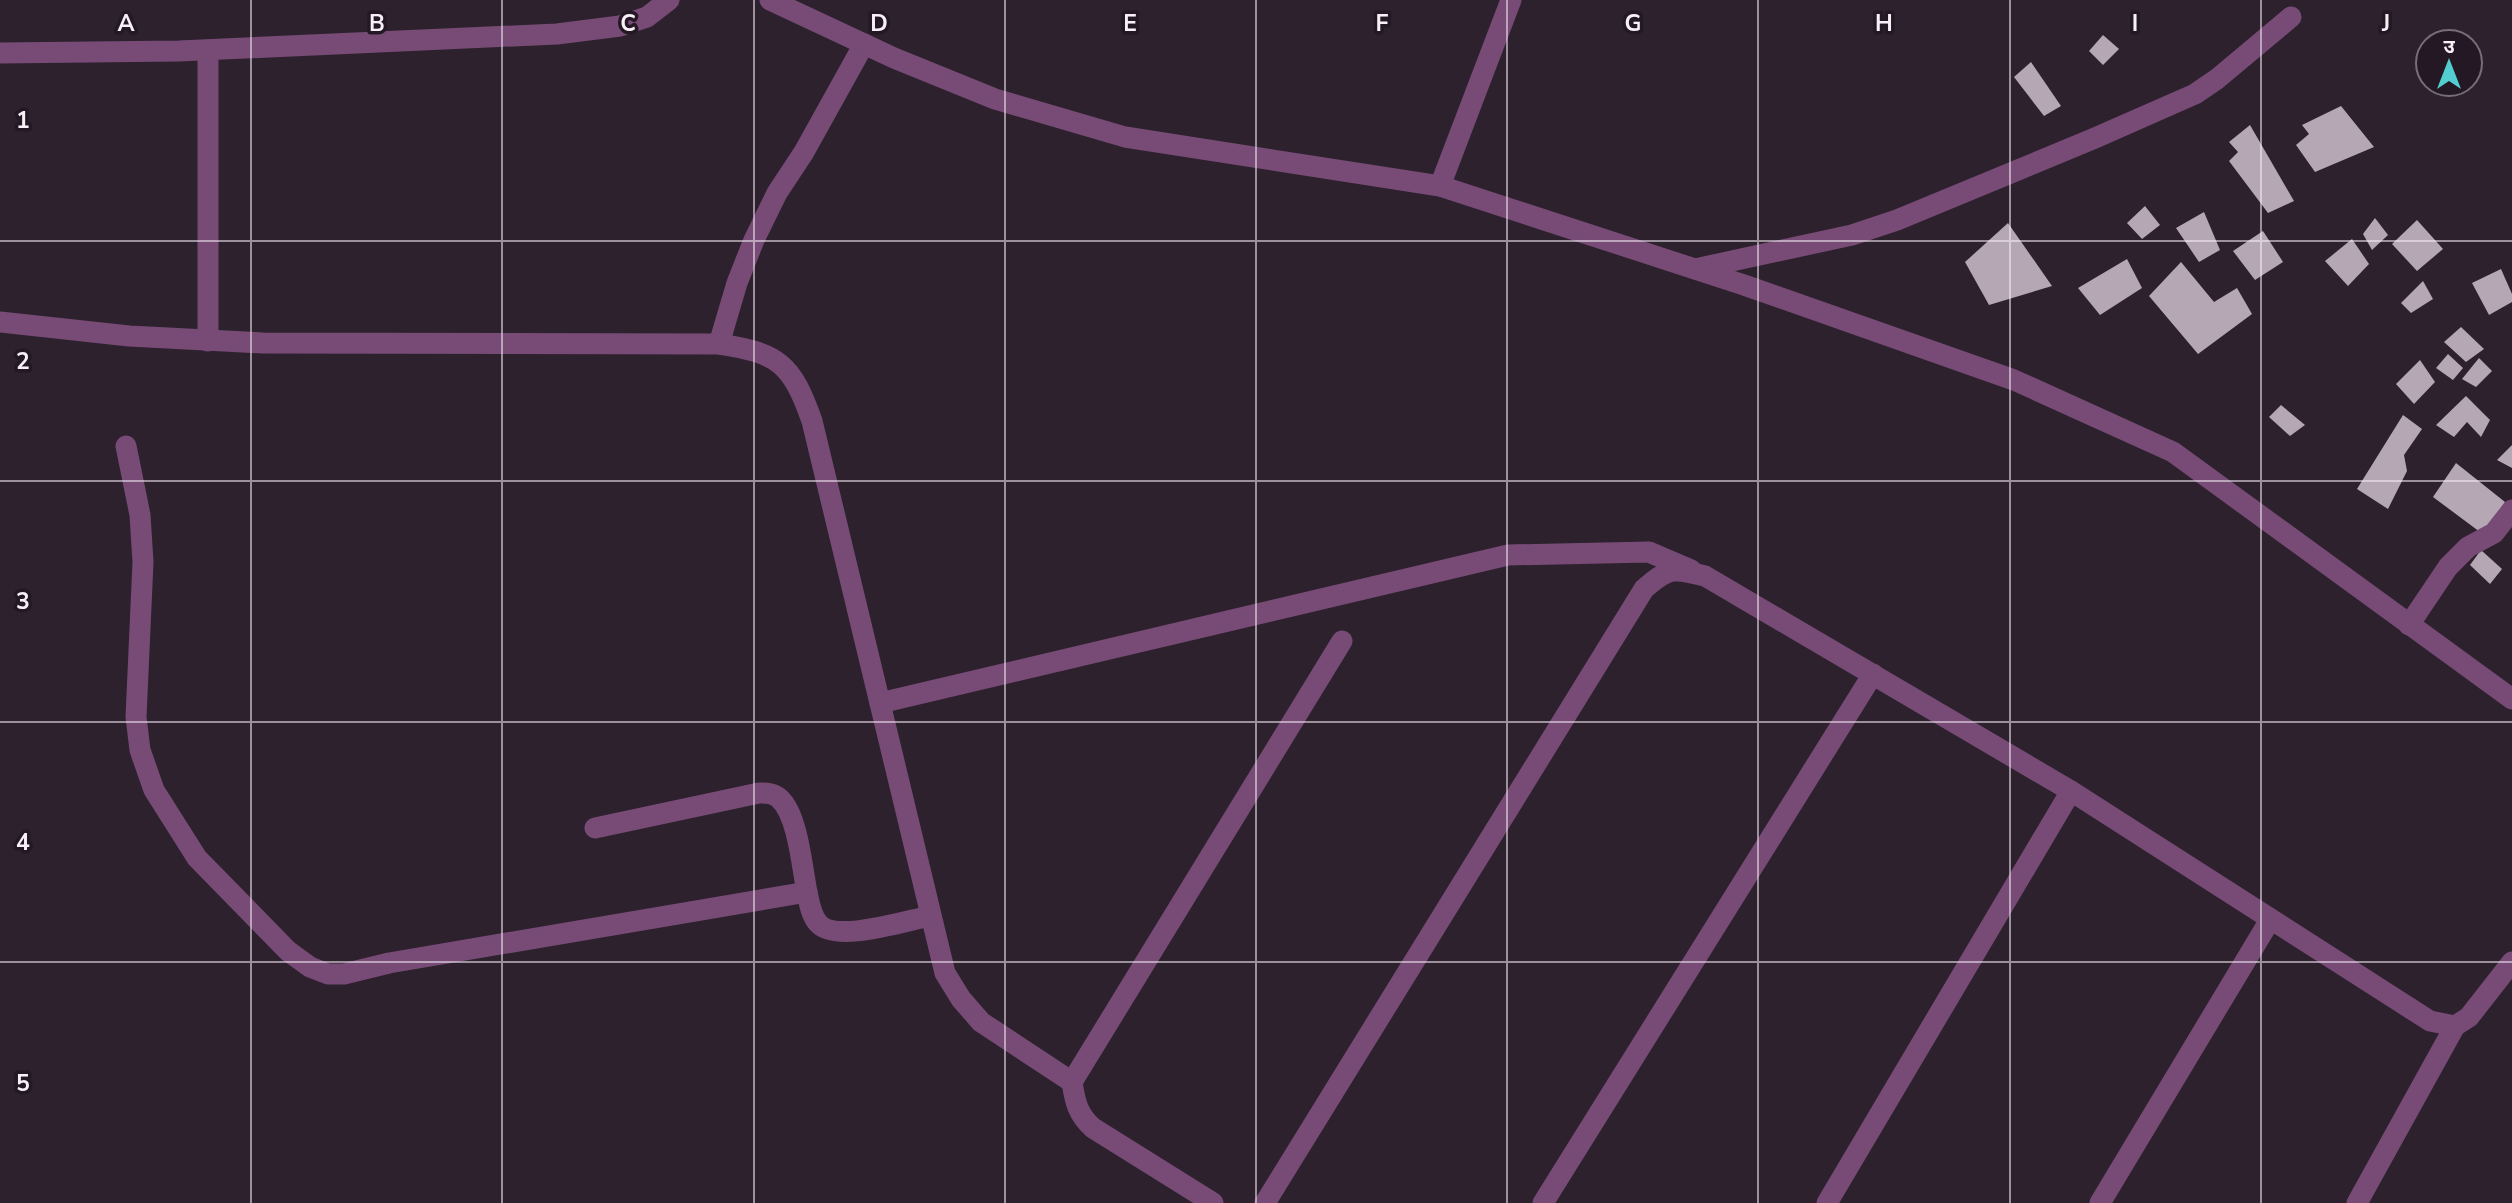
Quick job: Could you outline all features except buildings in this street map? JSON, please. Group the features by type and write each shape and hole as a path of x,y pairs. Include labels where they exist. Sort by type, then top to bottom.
{"street":[{"path":"0,53 208,50 592,31 647,17 669,0"},
{"path":"770,0 864,44 995,99 1125,136 1440,186 1695,269 2014,380 2173,452 2512,699"},
{"path":"1440,186 1511,0"},
{"path":"1695,269 1852,235 1897,220 2095,138 2194,94 2217,79 2291,17"},
{"path":"719,344 737,283 754,240 777,193 804,152 864,44"},
{"path":"208,50 208,341"},
{"path":"0,322 208,341 719,344 749,349 780,363 800,387 812,421 946,974 961,999 981,1022 1072,1082"},
{"path":"126,446 140,515 143,562 136,716 140,750 154,790 197,858 288,951 310,967 328,974 344,974 402,960 807,892"},
{"path":"2409,625 2448,567 2468,547 2494,533 2512,510"},
{"path":"880,703 1508,555 1649,552 1706,576 1873,674 2071,791 2430,1021 2455,1026"},
{"path":"1265,1203 1644,589 1661,574 1680,569 1706,576"},
{"path":"1213,1203 1093,1128 1082,1118 1075,1101 1072,1082 1342,641"},
{"path":"1542,1203 1873,674"},
{"path":"1827,1203 2071,791"},
{"path":"595,828 759,793 770,793 779,797 792,818 811,911 818,924 828,931 851,932 931,916"},
{"path":"2100,1203 2270,920"},
{"path":"2357,1203 2455,1026 2469,1017 2512,962"}]}
